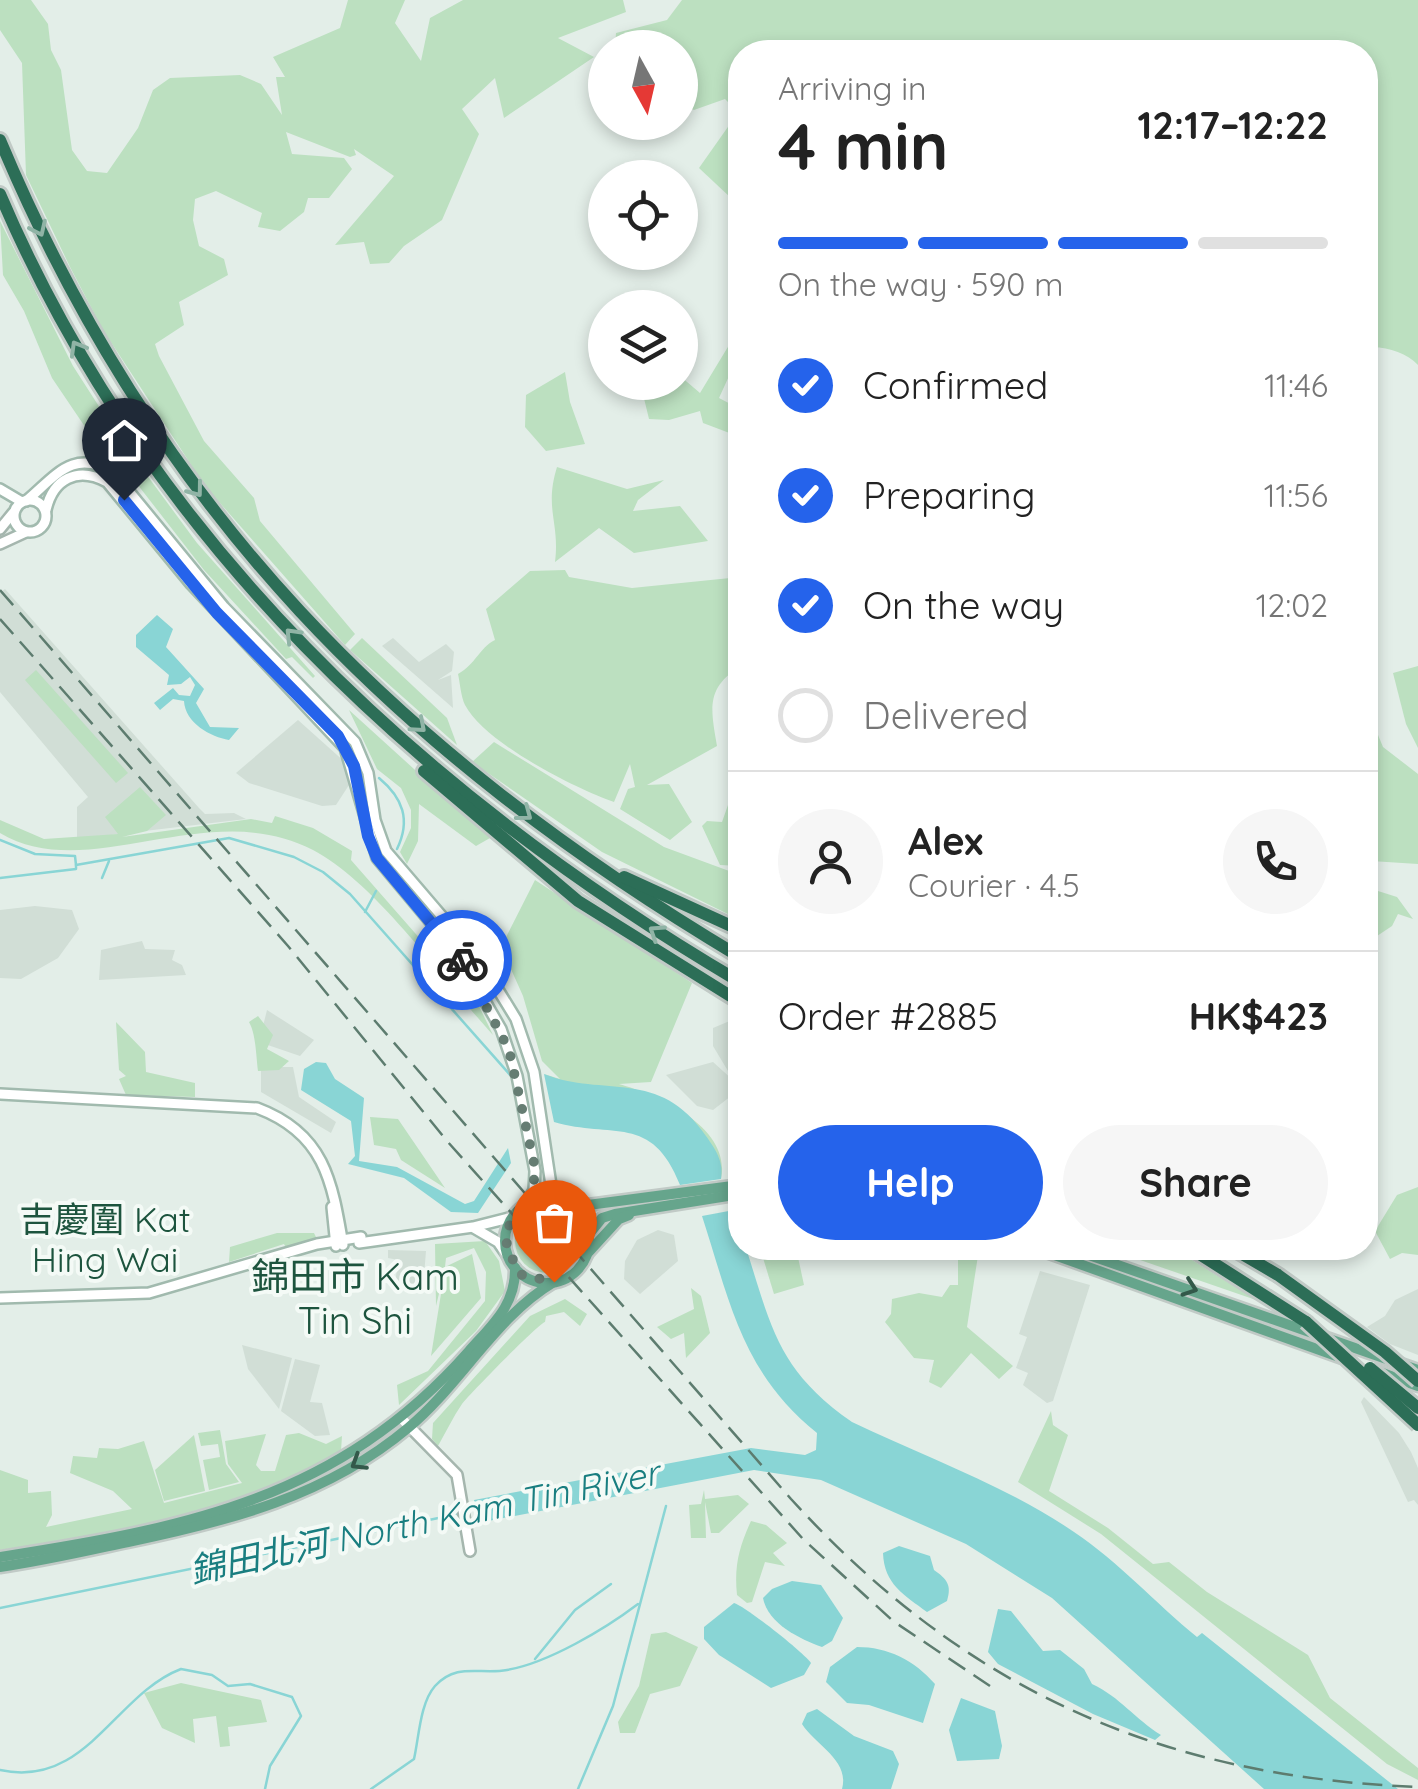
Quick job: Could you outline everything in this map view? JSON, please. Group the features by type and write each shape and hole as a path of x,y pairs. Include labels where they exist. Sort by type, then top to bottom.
{"highway":[{"path":"0,140 56,264 99,344 162,444 233,538 298,611 384,695 490,787 579,854 728,950"},
{"path":"0,194 64,327 156,473 242,582 362,704 441,774 547,858 728,974"},
{"path":"362,704 397,747 569,894 728,994"},
{"path":"579,854 728,924"},
{"path":"1210,1260 1306,1322 1418,1408"},
{"path":"1252,1260 1385,1352 1418,1384"},
{"path":"1306,1322 1418,1425"}],"main road":[{"path":"0,529 54,472 72,464 92,463 120,478 224,606 350,734 366,765 386,851 489,973 510,1007 528,1053 558,1201"},
{"path":"0,544 43,526 51,494 66,478 88,474 107,482 217,613 333,730 354,766 368,836 377,858 460,956 496,1017 515,1068 535,1184 505,1237 512,1263 512,1298 453,1369 400,1417 320,1472 245,1505 0,1556"},
{"path":"1,490 24,501 36,501 46,510"},
{"path":"1,490 17,526 26,532"},
{"path":"0,1094 257,1108 280,1117 312,1142 321,1158 339,1243"},
{"path":"0,1566 252,1513 316,1487 408,1428 524,1301 577,1270 619,1219 728,1188"},
{"path":"525,1205 541,1200 572,1207 728,1192"},
{"path":"333,1204 338,1216 339,1243"},
{"path":"572,1207 588,1235"},
{"path":"586,1255 588,1235 602,1218 649,1208"},
{"path":"338,1216 364,1238"},
{"path":"0,1298 149,1293 312,1247 473,1227 513,1217"},
{"path":"473,1227 498,1242 512,1263 531,1280 554,1282"},
{"path":"1070,1260 1418,1384"},
{"path":"1100,1260 1112,1275"},
{"path":"1106,1260 1418,1370"},
{"path":"400,1417 455,1471 470,1550"}],"shaded area":[{"path":"5,589 205,814 234,813 246,819 77,839 77,807 88,797 0,692 0,593"},
{"path":"393,638 419,662 446,644 454,652 452,671 438,680 451,675 453,708 382,646"},
{"path":"298,720 346,763 349,785 336,805 322,806 249,783 236,773"},
{"path":"35,906 72,910 79,929 58,958 21,979 0,978 0,910"},
{"path":"142,941 145,949 175,950 172,960 182,965 186,975 99,980 101,950"},
{"path":"267,1010 314,1040 300,1056 259,1042"},
{"path":"728,1022 728,1071 713,1046 713,1028"},
{"path":"713,1062 728,1076 728,1098 713,1110 697,1106 666,1075"},
{"path":"261,1067 293,1067 299,1097 336,1122 331,1133 261,1092"},
{"path":"658,1230 674,1235 678,1261 640,1294 624,1279 625,1261 637,1240"},
{"path":"388,1250 426,1251 423,1288 395,1285 398,1260 388,1258"},
{"path":"1040,1271 1090,1285 1053,1401 1047,1403 1023,1385 1028,1373 1016,1368 1027,1337 1019,1334"},
{"path":"1418,1289 1418,1355 1390,1344 1367,1327 1385,1316 1395,1300"},
{"path":"242,1345 292,1358 279,1409 248,1369"},
{"path":"295,1359 320,1365 310,1402 322,1403 330,1435 315,1436 281,1411"},
{"path":"1364,1397 1399,1433 1411,1452 1418,1468 1418,1505 1414,1500 1408,1502 1361,1402"}],"green space":[{"path":"0,0 31,0 48,24 51,50 61,70 72,150 87,171 107,173 138,128 153,90 170,78 240,75 261,84 282,115 276,77 285,77 273,57 340,28 348,0 405,0 395,23 421,61 430,18 463,0 623,0 626,12 558,38 588,54 588,61 504,118 495,78 462,109 479,134 442,220 404,246 389,263 370,264 364,242 335,245 394,176 354,149 356,155 350,157 286,132 292,154 344,158 352,169 329,198 308,198 304,212 280,231 258,227 262,213 216,191 195,199 193,220 199,246 224,259 228,275 179,302 184,325 155,344 159,356 204,441 254,498 260,521 355,634 345,645 205,486 103,330 26,175 22,63 0,30"},
{"path":"682,0 1418,0 1418,365 1407,356 1378,348 1378,40 728,40 728,102 725,99 698,109 698,30 628,30 667,20"},
{"path":"728,127 728,195 699,168"},
{"path":"0,221 73,366 118,436 100,449 52,378 24,311 3,275"},
{"path":"728,347 728,378 719,398 728,403 728,432 703,423 700,411 669,420 649,419 644,400 698,400 698,391"},
{"path":"565,372 570,402 585,444 546,451 525,427 526,395"},
{"path":"121,440 197,543 313,678 292,657 286,659 204,570 127,471 99,454"},
{"path":"557,467 627,489 664,480 638,500 633,511 680,506 708,541 634,553 599,528 555,562 552,494"},
{"path":"565,570 569,577 632,588 728,578 728,676 716,692 712,711 717,746 647,785 669,784 692,822 670,840 620,809 628,789 635,787 630,764 614,802 510,749 476,720 464,702 458,674 495,640 486,609 530,571"},
{"path":"362,638 447,718 457,745 350,650"},
{"path":"1418,666 1418,748 1406,724 1393,673"},
{"path":"36,670 128,773 116,783 25,680"},
{"path":"349,710 490,838 476,846 419,804 418,841 407,864 400,852 411,828 411,810 401,788 377,769"},
{"path":"1378,735 1383,747 1418,774 1418,864 1378,861"},
{"path":"494,742 664,847 728,871 728,914 602,852 472,762"},
{"path":"140,787 166,815 147,831 122,837 251,819 272,823 275,816 313,828 352,851 351,860 479,1006 493,1035 361,885 313,850 273,836 232,832 72,850 35,847 0,833 0,820 44,839 118,834 105,817"},
{"path":"728,805 728,865 720,865 702,826 707,821 722,822"},
{"path":"535,880 692,983 651,1082 619,1084 671,1105 704,1129 721,1160 721,1179 692,1142 585,1099 544,1074 560,1079 542,1061 523,996 501,947"},
{"path":"1378,891 1397,897 1413,919 1398,914 1392,926 1378,935"},
{"path":"258,1016 273,1035 267,1049 289,1061 279,1070 258,1071 249,1022"},
{"path":"116,1022 145,1052 146,1072 195,1083 195,1097 126,1095 119,1079 126,1076 119,1070"},
{"path":"370,1117 398,1119 445,1188 401,1160 396,1149 374,1145"},
{"path":"1418,1187 1418,1255 1402,1253 1390,1259 1378,1237 1378,1226 1397,1195"},
{"path":"547,1209 569,1219 579,1241 569,1263 547,1273 525,1263 515,1241 525,1219"},
{"path":"277,1233 314,1233 317,1239 286,1248 284,1244 229,1262 230,1247"},
{"path":"485,1241 499,1261 505,1291 476,1331 399,1405 397,1385 428,1371 485,1301 486,1272 474,1248 446,1258 445,1267 472,1254 481,1298 431,1356 445,1269 436,1306 435,1244"},
{"path":"764,1260 799,1260 804,1285 774,1294"},
{"path":"958,1260 977,1260 967,1327 1013,1366 999,1379 971,1353 941,1388 929,1382 934,1360 914,1358 885,1322 891,1314 892,1299 919,1293 942,1297 950,1285 958,1285"},
{"path":"1140,1260 1192,1260 1256,1300"},
{"path":"691,1288 701,1296 710,1333 686,1358 684,1333 671,1339 657,1327 694,1309"},
{"path":"565,1299 587,1314 580,1326 564,1312 546,1316 545,1322 462,1404 438,1446 432,1439 433,1423 530,1316"},
{"path":"1051,1411 1053,1425 1068,1435 1049,1491 1108,1528 1153,1564 1169,1562 1207,1592 1308,1655 1330,1698 1418,1768 1418,1780 1387,1764 1101,1534 1018,1482"},
{"path":"220,1430 226,1464 239,1482 209,1490 203,1460 220,1457 218,1444 201,1446 198,1433"},
{"path":"299,1433 326,1444 342,1436 341,1451 262,1491 220,1505 133,1527 0,1550 0,1470 28,1480 28,1493 51,1491 52,1515 46,1527 132,1509 113,1491 70,1473 73,1456 97,1458 99,1448 118,1449 144,1441 164,1503 242,1483 228,1464 225,1441 266,1434 256,1465 261,1471 275,1471 286,1435"},
{"path":"194,1435 205,1491 164,1501 155,1470"},
{"path":"704,1490 705,1499 738,1495 749,1504 719,1533 711,1533 705,1502 706,1538 691,1538 689,1505 701,1504"},
{"path":"751,1521 766,1525 787,1543 773,1553 785,1566 765,1562 752,1602 747,1603 737,1595 736,1575"},
{"path":"666,1632 698,1647 680,1686 650,1694 635,1733 620,1733 618,1722 639,1686 651,1634"},
{"path":"181,1683 261,1700 267,1722 228,1727 230,1746 220,1747 216,1716 193,1719 195,1743 162,1728 144,1693"}],"water":[{"path":"157,615 173,629 166,647 204,689 196,703 210,727 239,728 229,740 200,728 189,716 184,701 173,699 160,710 154,703 173,688 179,695 190,696 195,685 190,677 181,684 167,685 169,675 136,647 136,635"},
{"path":"316,1062 326,1063 335,1079 364,1098 359,1161 397,1167 465,1204 474,1201 508,1148 511,1163 478,1213 451,1212 404,1178 348,1164 355,1156 351,1121 301,1090 304,1069"},
{"path":"544,1074 566,1081 650,1092 669,1101 688,1115 713,1146 720,1162 721,1179 680,1185 669,1162 643,1138 554,1122"},
{"path":"728,1211 728,1260 750,1260 781,1346 827,1403 852,1422 994,1486 1074,1532 1197,1637 1202,1633 1398,1789 1264,1789 1052,1598 966,1544 821,1480 754,1470 478,1523 474,1500 751,1448 805,1455 816,1450 817,1433 771,1386 755,1361 731,1307 702,1216"},
{"path":"899,1546 930,1556 934,1570 947,1583 947,1601 927,1612 897,1588 887,1573 883,1553"},
{"path":"792,1581 821,1585 843,1618 832,1641 822,1647 786,1629 766,1607 763,1598 772,1589"},
{"path":"734,1603 806,1657 811,1663 804,1675 771,1688 719,1655 704,1639 704,1627"},
{"path":"998,1609 1011,1611 1043,1651 1060,1650 1084,1669 1092,1684 1161,1735 1155,1740 1093,1714 998,1664 988,1652"},
{"path":"857,1647 900,1656 935,1684 923,1723 869,1705 847,1703 826,1682 830,1667"},
{"path":"961,1698 995,1711 1002,1746 999,1759 957,1761 949,1730"},
{"path":"817,1709 854,1736 893,1751 899,1764 891,1789 842,1789 843,1779 836,1761 802,1724 807,1713"}],"waterway":[{"path":"379,778 394,793 402,810 403,828 397,849"},
{"path":"0,878 76,869 76,865 229,838 294,857 323,872 350,894 512,1077"},
{"path":"0,840 35,854 75,856 76,865"},
{"path":"102,878 109,861"},
{"path":"365,912 376,891"},
{"path":"578,1789 613,1706 666,1506"},
{"name":"錦田北河 North Kam Tin River","path":"0,1608 458,1514"},
{"path":"535,1659 575,1610 611,1584"},
{"path":"371,1789 414,1759 426,1701 443,1679 460,1672 507,1670 540,1660 593,1634 638,1604"},
{"path":"0,1770 30,1772 55,1766 78,1753 158,1681 181,1669 212,1675 228,1686 250,1684 292,1697 301,1716 270,1766 265,1789"}],"railway":[{"path":"0,590 791,1499 857,1566 926,1623 998,1671 1073,1711 1153,1742 1236,1765 1324,1780 1418,1787"},
{"path":"0,619 288,946 447,1141 803,1539 893,1621 990,1686"}],"way so far":[{"path":"462,960 483,993 509,1050 534,1163 534,1190 510,1221 506,1248 522,1275 554,1282"}],"district":[{"name":"吉慶圍 Kat Hing Wai","path":"105,1239"},
{"name":"錦田市 Kam Tin Shi","path":"355,1298"}],"route":[{"path":"124,500 243,642 338,736 354,766 368,836 377,858 462,960"}]}
